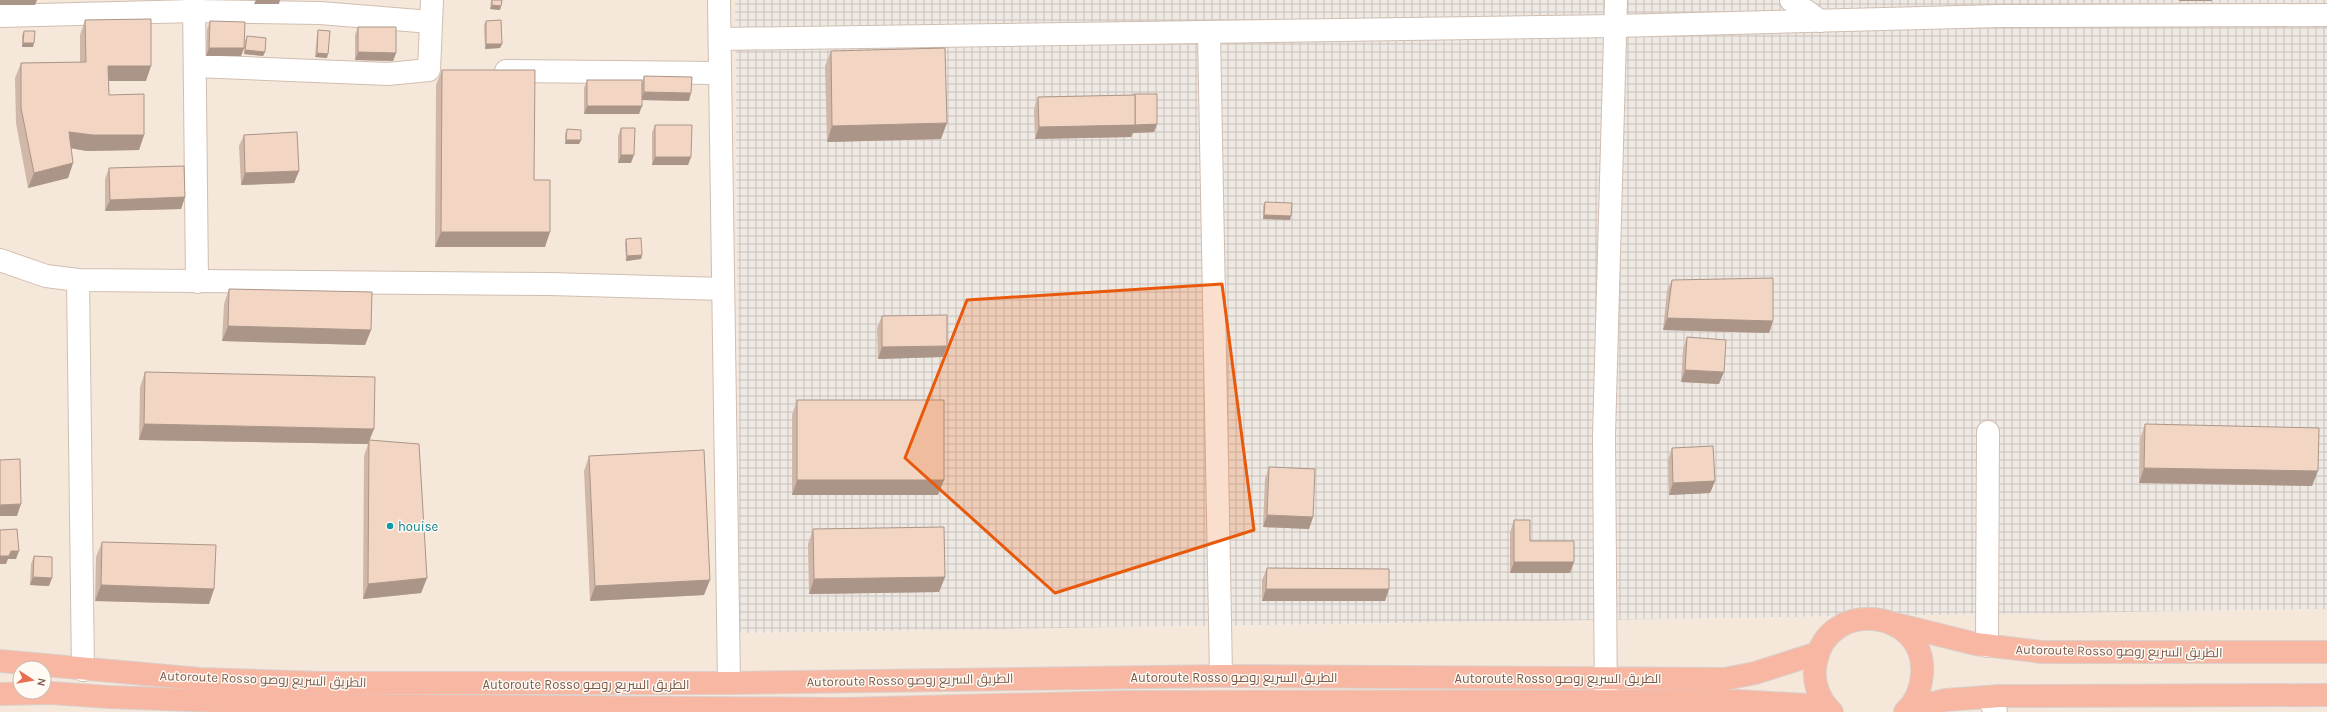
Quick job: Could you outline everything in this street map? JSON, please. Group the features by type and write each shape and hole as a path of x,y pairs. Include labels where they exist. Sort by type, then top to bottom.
{"highway":[{"name":"Autoroute Rosso الطريق السريع روصو","path":"0,661 83,670 200,679 323,683 729,683 1221,676 1726,679 1818,653 1826,640 1836,629 1853,620 1872,618 1987,646 2042,652 2327,652"},
{"path":"1891,623 1911,639 1921,662 1920,688 1907,711"},
{"path":"1818,653 1815,682 1818,692 1830,710"},
{"name":"Autoroute Rosso الطريق السريع روصو","path":"0,694 51,693 200,706 323,705 442,709 844,711 1219,706 1738,707 1807,705 1830,710"},
{"path":"1907,711 1946,700 1991,704 2039,695 2327,695"}],"street":[{"path":"429,70 432,0"},
{"path":"719,0 729,683"},
{"path":"1606,707 1604,435 1616,0"},
{"path":"1791,0 1820,21"},
{"path":"0,16 194,6 320,13 431,22"},
{"path":"194,6 197,282"},
{"path":"720,39 1616,26 1820,21 2000,8 2327,15"},
{"path":"1209,32 1221,676"},
{"path":"194,66 388,74 429,70 452,70"},
{"path":"484,70 720,73"},
{"path":"0,260 46,276 78,280 550,284 723,289"},
{"path":"78,280 83,670"},
{"path":"1987,646 1988,432"}],"highlighted area":[{"path":"1222,284 1254,530 1055,593 905,458 967,300"}],"shaded area":[{"path":"0,0 735,0 740,633 2327,609 2327,712 0,712"},
{"path":"735,0 2327,0 2327,609 740,633"}],"building":[{"path":"492,0 502,0 501,6 492,5"},
{"path":"151,19 151,66 108,66 109,95 144,94 144,135 93,135 69,132 73,163 34,173 21,108 21,63 86,62 85,20"},
{"path":"501,20 502,44 486,44 486,21"},
{"path":"210,21 245,22 244,48 209,48"},
{"path":"358,27 396,27 396,53 358,52"},
{"path":"318,30 330,31 328,54 317,53"},
{"path":"24,31 35,31 34,43 23,43"},
{"path":"247,36 266,38 265,52 245,50"},
{"path":"945,48 947,123 832,126 831,51"},
{"path":"442,70 535,70 534,180 550,180 550,232 441,232"},
{"path":"644,76 692,77 691,93 644,92"},
{"path":"587,80 642,80 642,106 587,106"},
{"path":"1134,94 1157,94 1157,124 1135,125"},
{"path":"1135,95 1135,125 1039,127 1038,97"},
{"path":"655,125 692,125 691,157 655,157"},
{"path":"621,128 635,128 634,155 621,155"},
{"path":"567,129 581,130 581,140 566,140"},
{"path":"297,132 299,171 245,173 244,135"},
{"path":"184,166 185,197 110,200 109,168"},
{"path":"1265,202 1292,203 1291,216 1264,215"},
{"path":"641,238 642,255 627,256 626,239"},
{"path":"1773,278 1773,321 1667,318 1672,280"},
{"path":"229,289 372,292 371,330 228,326"},
{"path":"947,315 947,346 882,347 882,316"},
{"path":"1687,337 1726,340 1724,372 1685,370"},
{"path":"145,372 375,377 374,429 144,424"},
{"path":"797,400 944,400 944,480 797,480"},
{"path":"2145,424 2319,428 2318,471 2144,468"},
{"name":"houise","path":"369,440 419,444 427,578 368,584"},
{"path":"1713,446 1715,481 1673,483 1672,448"},
{"path":"704,450 710,580 595,586 589,456"},
{"path":"20,459 21,504 0,505 0,460"},
{"path":"1269,467 1315,469 1313,517 1267,515"},
{"path":"1514,520 1530,520 1530,541 1574,541 1574,562 1514,562"},
{"path":"944,527 945,577 814,579 813,529"},
{"path":"17,529 19,551 11,551 9,556 0,556 0,530"},
{"path":"102,542 216,545 214,589 101,585"},
{"path":"34,556 52,557 52,578 33,577"},
{"path":"1267,568 1389,569 1389,589 1266,589"}],"place":[{"name":"houise","path":"390,526"}]}
